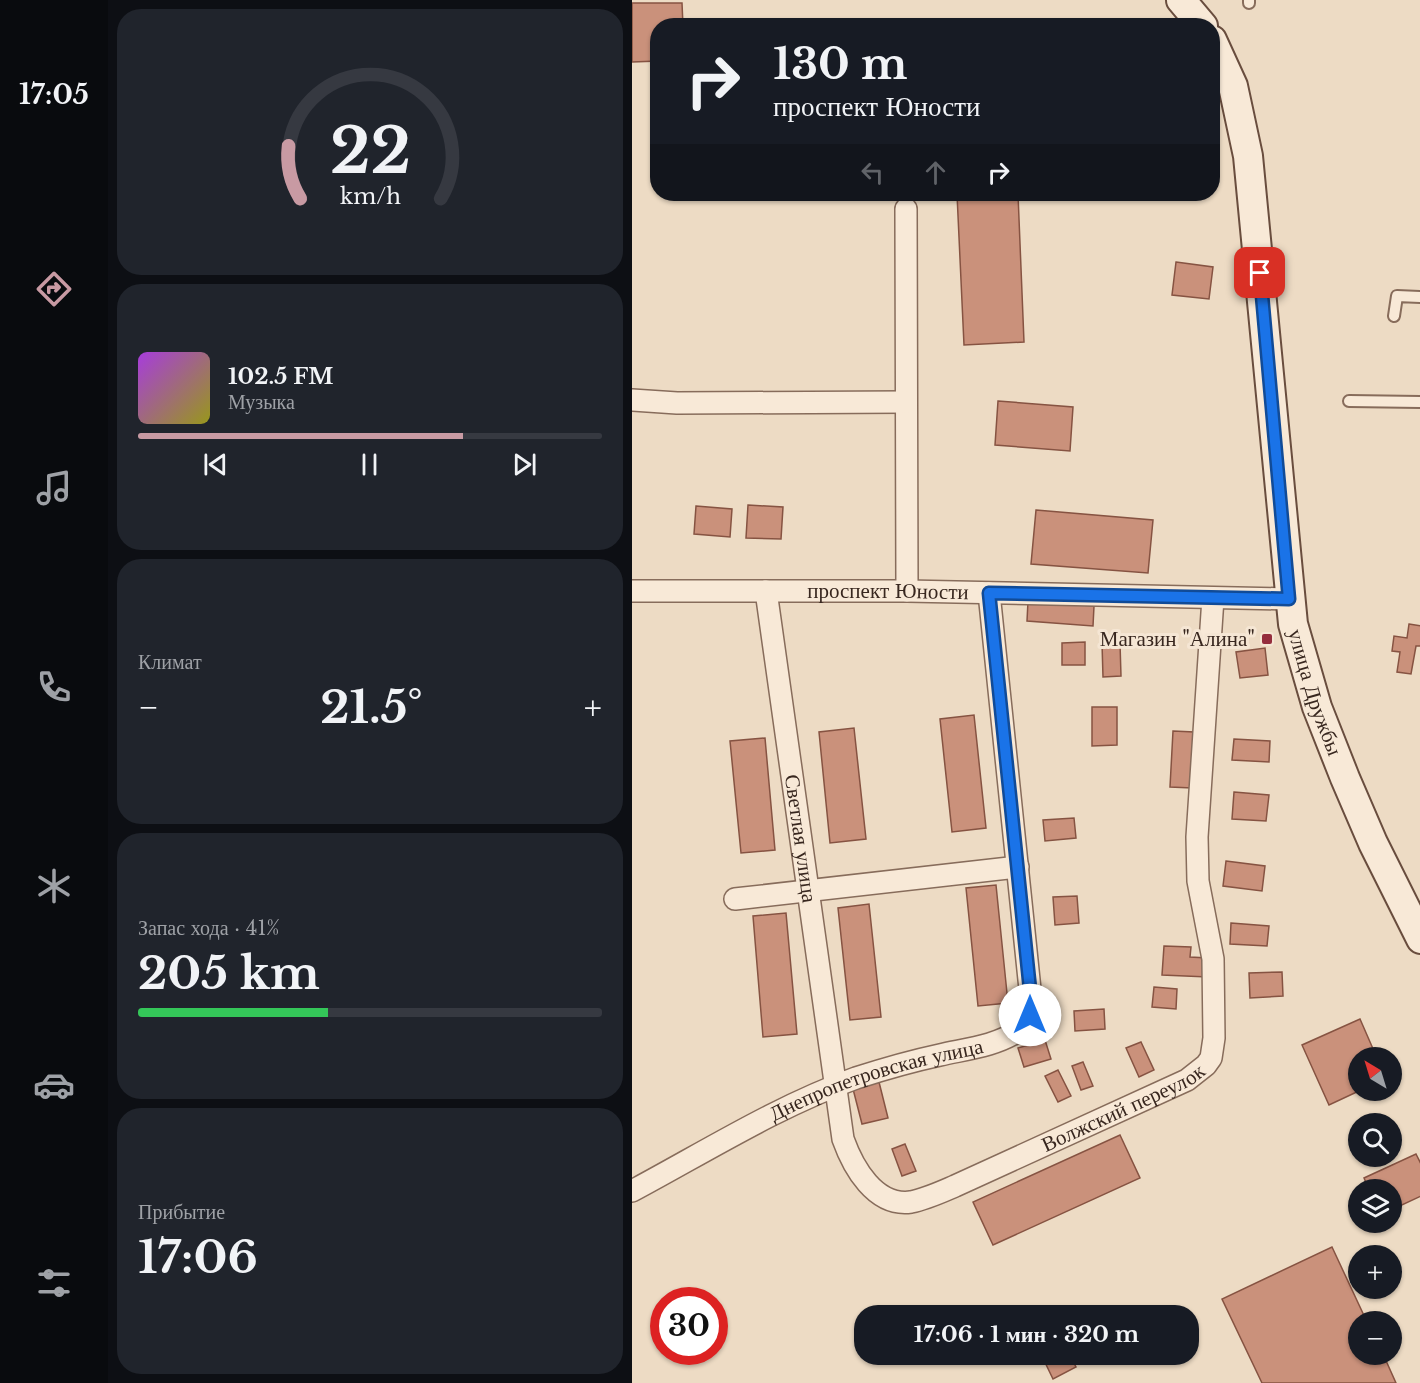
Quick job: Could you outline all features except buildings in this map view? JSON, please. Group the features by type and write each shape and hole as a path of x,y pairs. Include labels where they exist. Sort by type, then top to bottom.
{"street":[{"path":"1181,0 1196,18"},
{"name":"улица Дружбы","path":"1220,58 1233,86 1248,156 1293,624 1302,660 1325,728 1373,843 1421,939"},
{"path":"906,209 907,591"},
{"path":"632,400 677,403 906,402"},
{"name":"проспект Юности","path":"632,591 907,591 1289,599"},
{"name":"Светлая улица","path":"766,591 834,1087"},
{"name":"Днепропетровская улица","path":"632,1191 791,1106 834,1087 888,1068 1000,1040 1020,1030 1025,1024 1032,1008 989,593"},
{"name":"Волжский переулок","path":"834,1087 843,1139 855,1167 881,1195 903,1202 920,1200 955,1186 1187,1080 1206,1065 1211,1058 1214,1038 1213,959 1198,881 1197,837 1213,598"},
{"path":"735,898 1018,867"}],"lane":[{"path":"1394,316 1397,296 1421,297"},
{"path":"1349,401 1421,402"}],"place":[{"name":"Магазин \"Алина\"","path":"1267,639"}],"route":[{"path":"1030,1015 1032,1008 989,593 1289,599 1260,273"}]}
